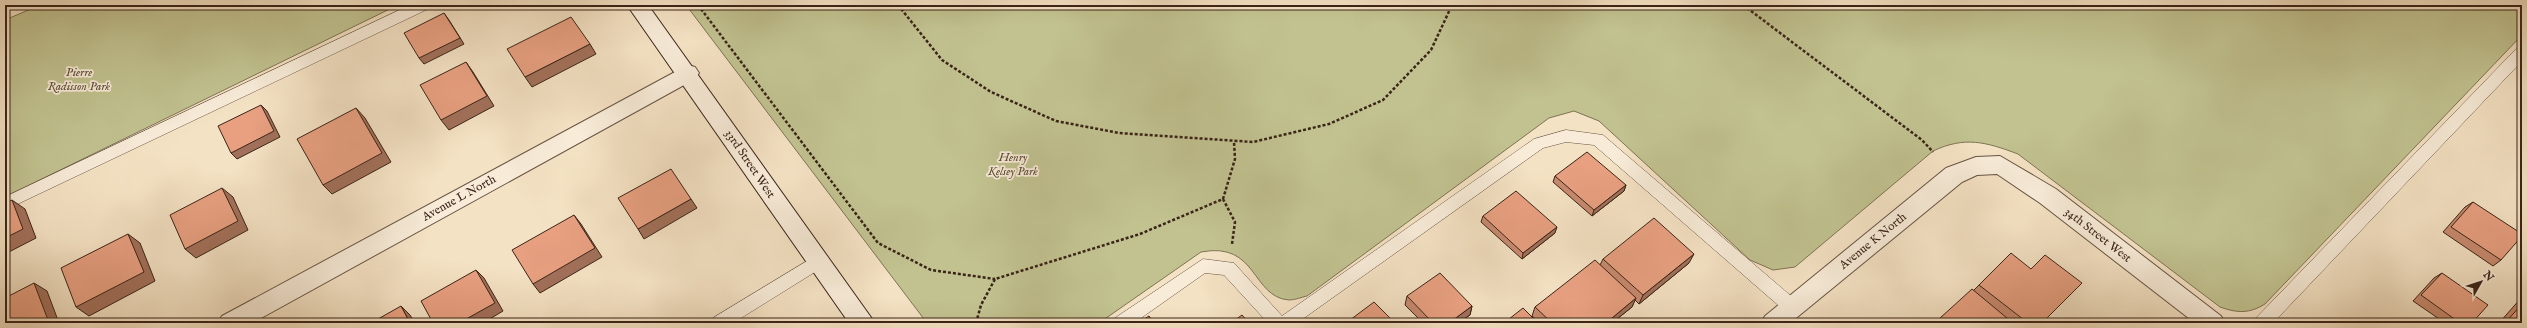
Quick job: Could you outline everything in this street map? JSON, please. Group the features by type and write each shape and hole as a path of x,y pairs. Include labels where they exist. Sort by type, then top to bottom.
{"street":[{"name":"33rd Street West","path":"637,5 688,74 817,262 863,323"},
{"name":"Avenue L North","path":"230,323 688,74"},
{"name":"34th Street West","path":"1976,166 2000,165 2048,196 2213,323"},
{"name":"Avenue K North","path":"1773,323 1954,175 1976,166"}],"lane":[{"path":"5,204 423,5"},
{"path":"2262,323 2522,52"},
{"path":"1284,323 1539,143 1566,136 1598,139 1792,307"},
{"path":"719,323 817,262"},
{"path":"1121,323 1203,266 1228,268 1278,323"}],"path":[{"path":"698,5 878,243 931,270 995,279 1124,239 1188,216 1223,199"},
{"path":"898,5 942,60 991,92 1056,121 1119,133 1234,142 1253,142 1329,124 1383,100 1431,50 1452,5"},
{"path":"1743,5 1922,140 1954,175"},
{"path":"1228,268 1235,222 1223,199 1235,159 1234,142"},
{"path":"976,323 981,305 995,279"}],"green space":[{"name":"Pierre Radisson Park","path":"40,5 398,5 5,197 5,20"},
{"name":"Henry Kelsey Park","path":"686,5 2522,5 2522,35 2265,304 2254,310 2243,312 2220,307 2018,154 1996,146 1976,142 1955,143 1933,151 1795,267 1773,270 1750,260 1599,121 1574,111 1549,118 1307,296 1289,300 1277,297 1267,290 1244,262 1233,254 1220,251 1201,252 1099,323 927,323"}],"building":[{"path":"444,13 460,38 419,58 404,33"},
{"path":"571,17 590,44 525,77 507,49"},
{"path":"466,62 487,96 441,120 420,85"},
{"path":"261,105 274,131 231,153 218,126"},
{"path":"356,108 382,153 323,185 297,139"},
{"path":"1587,152 1626,185 1594,210 1555,176"},
{"path":"671,169 691,199 638,229 618,198"},
{"path":"222,188 238,221 185,249 170,215"},
{"path":"1516,191 1557,227 1523,253 1483,216"},
{"path":"12,200 23,229 5,238 5,203"},
{"path":"2473,202 2522,234 2522,236 2501,260 2451,227"},
{"path":"574,215 595,248 533,284 512,250"},
{"path":"1654,218 1694,254 1643,295 1603,259"},
{"path":"128,234 144,272 76,307 61,268"},
{"path":"2011,253 2031,269 2045,255 2082,283 2042,323 2028,323 1979,285"},
{"path":"1595,260 1636,298 1606,323 1602,319 1598,323 1552,323 1535,307"},
{"path":"476,270 495,303 459,323 433,323 421,301"},
{"path":"1440,273 1472,306 1449,323 1433,323 1407,296"},
{"path":"2442,273 2488,305 2472,323 2460,323 2421,295"},
{"path":"34,283 48,320 42,323 5,323 5,298"},
{"path":"1972,289 2013,323 1944,323 1939,319"},
{"path":"1374,302 1395,323 1346,323"},
{"path":"2522,304 2522,323 2505,323"},
{"path":"401,306 410,323 371,323"},
{"path":"1523,308 1538,323 1504,323"},
{"path":"1242,315 1249,323 1231,323"},
{"path":"1149,316 1154,323 1138,323"}]}
